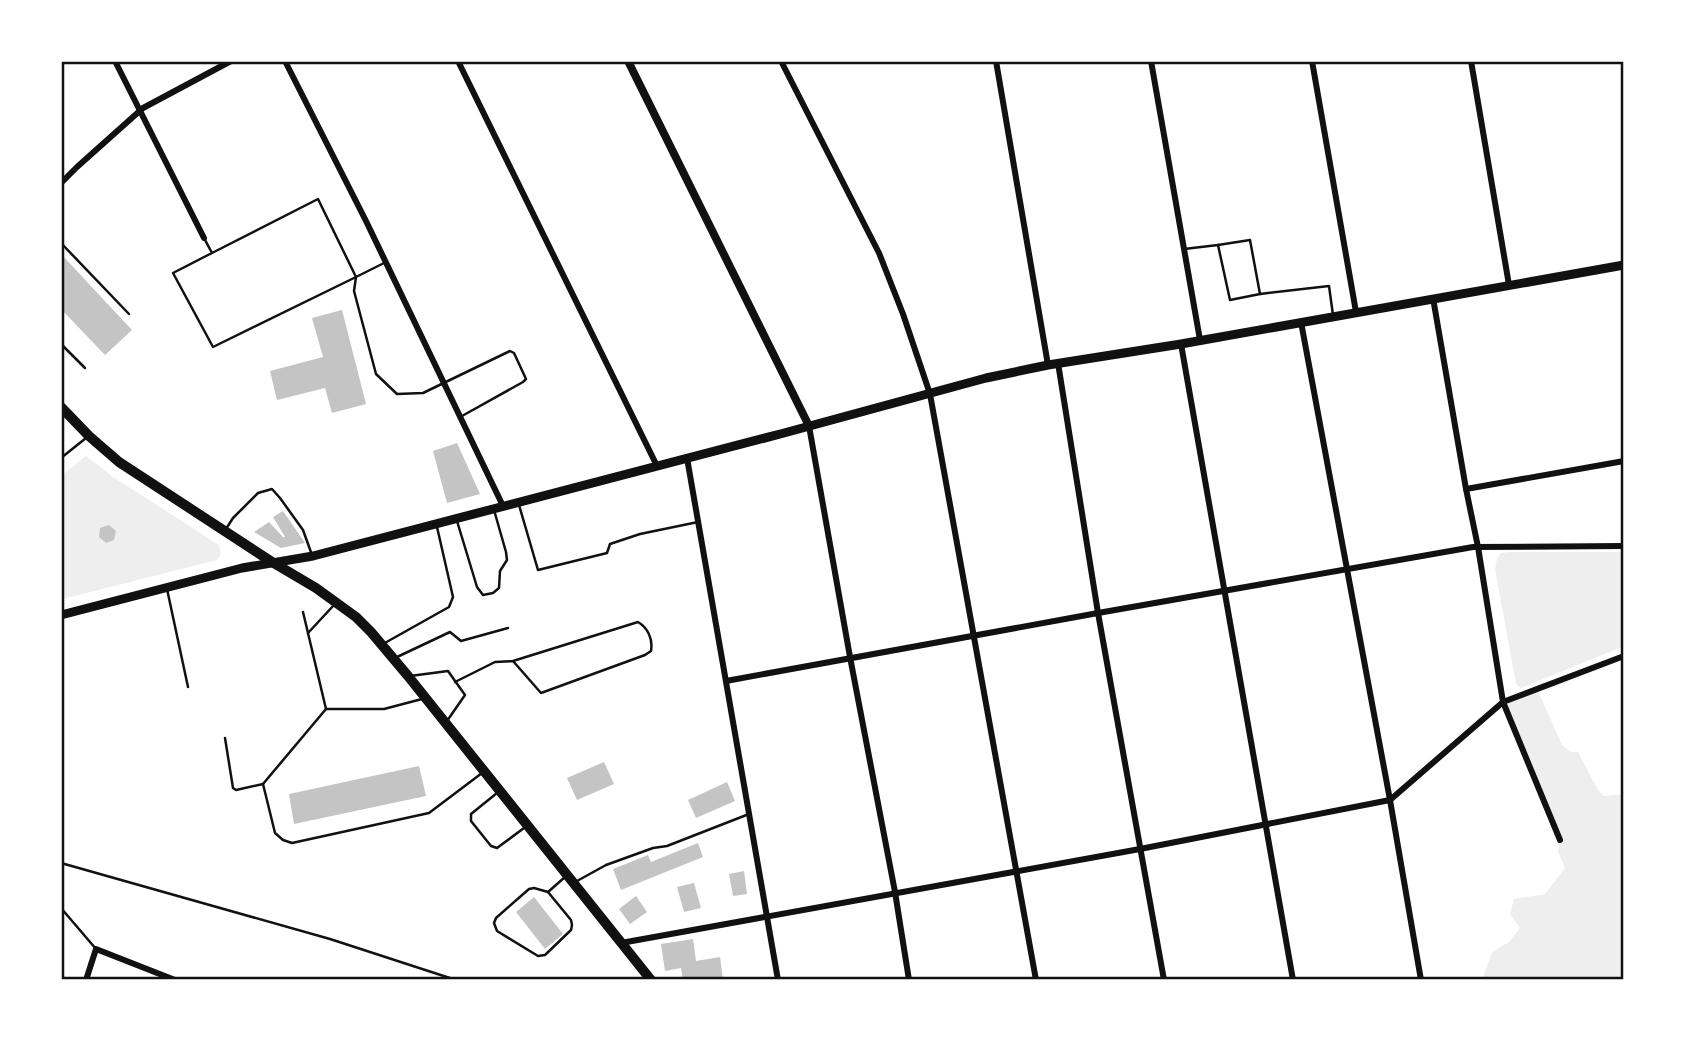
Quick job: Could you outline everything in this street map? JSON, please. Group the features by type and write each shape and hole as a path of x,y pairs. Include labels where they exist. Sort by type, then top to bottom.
{"main road":[{"path":"61,615 243,568 313,556 986,378 1058,363 1181,344 1624,265"},
{"path":"61,407 119,462 316,588 356,617 382,644 651,980"}],"street":[{"path":"115,61 204,238"},
{"path":"61,183 140,111 232,61"},
{"path":"285,61 444,383 498,507"},
{"path":"458,61 657,466"},
{"path":"628,61 808,426 909,980"},
{"path":"781,61 879,253 930,394 1036,980"},
{"path":"996,61 1048,365"},
{"path":"1152,61 1200,340"},
{"path":"1312,61 1356,312"},
{"path":"1471,61 1509,285"},
{"path":"1433,298 1503,702 1560,840"},
{"path":"1301,322 1421,980"},
{"path":"1181,344 1293,980"},
{"path":"1058,363 1098,613 1164,980"},
{"path":"687,458 778,980"},
{"path":"1466,489 1624,461"},
{"path":"726,681 1098,613 1478,548 1624,546"},
{"path":"621,943 1140,849 1390,800 1503,702 1624,656"},
{"path":"86,980 96,949 175,980"}],"lane":[{"path":"386,262 356,276 213,347 173,273 318,200 356,276 354,291 376,374 397,394 423,393 510,351 514,353 526,379 460,417"},
{"path":"204,238 212,253"},
{"path":"1184,249 1250,240 1260,295"},
{"path":"61,243 129,314"},
{"path":"1218,245 1230,300 1329,286 1333,316"},
{"path":"61,344 85,368"},
{"path":"61,458 89,436"},
{"path":"224,531 258,493 272,489 303,530 313,556"},
{"path":"518,502 538,570 607,553 610,544 640,534 698,522"},
{"path":"456,518 477,587 483,596 499,588 500,571 507,560 498,507"},
{"path":"382,644 449,607 453,597 436,523"},
{"path":"167,589 188,687"},
{"path":"308,634 336,603"},
{"path":"303,612 326,709"},
{"path":"454,682 495,662 513,660 638,622 644,625 652,643 651,650 645,655 541,693 513,660"},
{"path":"394,659 450,632 461,641 508,628"},
{"path":"408,676 448,671 465,695 446,724"},
{"path":"225,738 233,788 236,790 263,784 326,709 384,709 425,698"},
{"path":"263,784 275,833 292,843 429,813 485,771"},
{"path":"500,790 471,814 471,821 491,846 497,848 528,824"},
{"path":"548,892 606,865 653,848 667,846 749,814"},
{"path":"529,889 548,892 571,920 572,925 571,930 545,955 538,956 497,931 494,923 496,918 529,889"},
{"path":"61,908 96,949"}],"path":[{"path":"61,863 330,939 456,980"}],"shaded area":[{"path":"86,456 113,477 219,545 221,554 217,560 63,599 61,476"},
{"path":"1624,552 1624,646 1521,688 1516,684 1495,569 1501,553"},
{"path":"1538,691 1562,745 1571,752 1578,752 1598,790 1604,796 1624,794 1624,980 1482,980 1492,952 1509,942 1520,928 1510,914 1514,899 1545,894 1565,868 1558,851 1560,841 1506,705 1507,702"}],"building":[{"path":"61,254 132,330 105,355 61,309"},
{"path":"342,310 366,404 332,413 325,388 277,400 270,371 323,357 312,318"},
{"path":"457,443 480,494 447,503 433,451"},
{"path":"283,511 305,543 281,548 254,532 269,522 285,537 273,517"},
{"path":"109,525 116,531 114,540 106,543 99,537 100,528"},
{"path":"604,762 614,784 577,800 567,778"},
{"path":"419,766 426,796 294,824 289,794"},
{"path":"727,782 735,801 696,818 688,800"},
{"path":"698,843 703,857 621,890 613,869 648,855 651,862"},
{"path":"744,871 747,894 733,896 729,874"},
{"path":"694,883 701,908 684,912 677,887"},
{"path":"636,896 647,912 630,924 619,909"},
{"path":"534,897 563,934 545,949 516,912"},
{"path":"693,939 696,961 720,957 723,980 683,980 681,968 665,971 661,944"}]}
